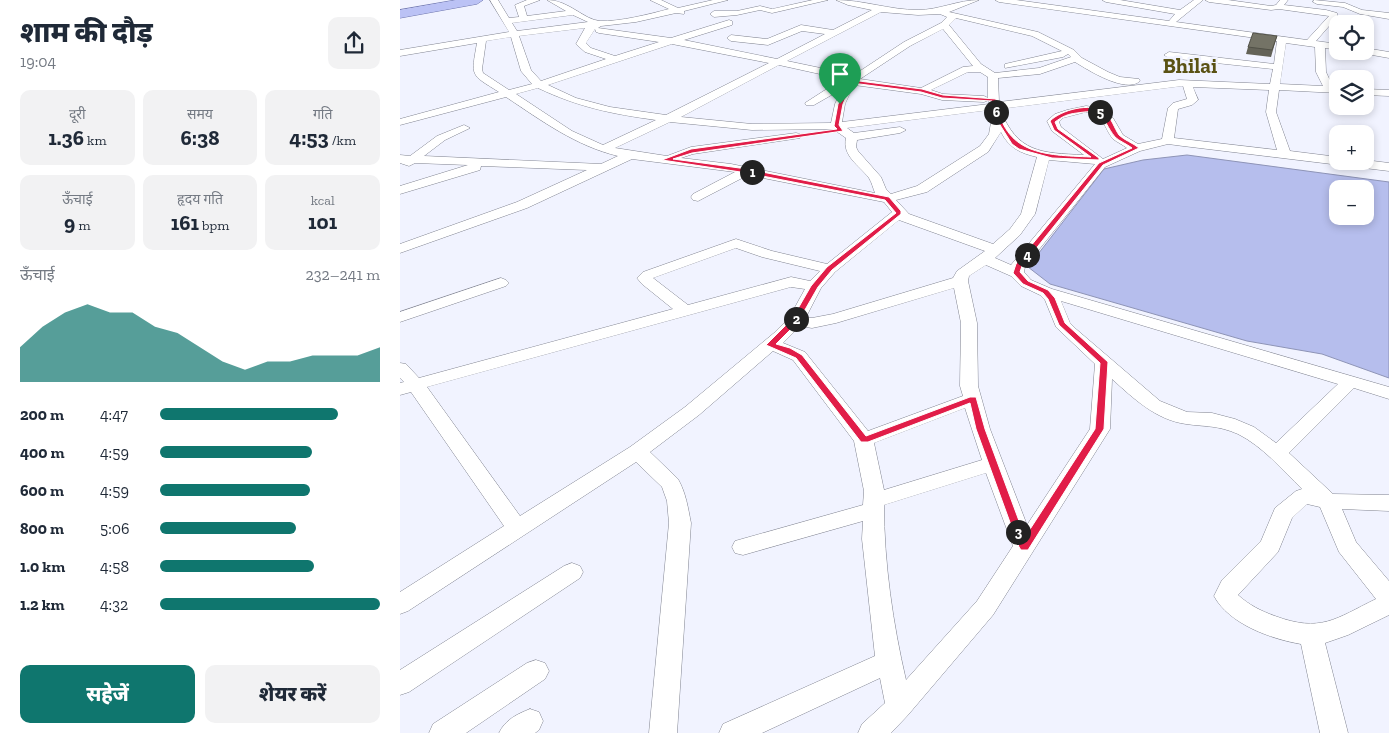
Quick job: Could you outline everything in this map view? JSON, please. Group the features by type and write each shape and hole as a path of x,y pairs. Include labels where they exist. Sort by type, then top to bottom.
{"main road":[{"path":"400,14 477,0"}],"street":[{"path":"494,0 514,34 526,71 539,85 572,100 610,110 668,119 752,127 843,131 941,124 995,109"},
{"path":"524,18 519,5 533,0 554,14"},
{"path":"551,0 598,24"},
{"path":"657,0 677,11 728,15 760,8"},
{"path":"400,53 482,41 514,34 618,22 724,0"},
{"path":"745,3 772,11 824,0"},
{"path":"840,0 879,10 943,9 975,0"},
{"path":"1106,0 1182,13"},
{"path":"1168,24 1199,0"},
{"path":"1209,0 1271,8 1282,3 1334,15 1309,43"},
{"path":"1305,0 1354,4 1360,12 1389,16"},
{"path":"997,4 1020,2 1329,46"},
{"path":"918,4 1034,34 1113,79 1124,82 1203,77 1329,89"},
{"path":"810,103 851,81 907,44 952,20 953,17 943,9"},
{"path":"603,149 668,119 879,10"},
{"path":"506,21 575,12"},
{"path":"960,16 977,12"},
{"path":"602,14 618,22"},
{"path":"400,122 539,85 669,41 729,23"},
{"path":"598,24 589,30 581,44 583,47 614,59"},
{"path":"400,604 637,452 692,411 770,345 796,320 814,286 893,206 908,194 922,189 984,149 995,134 995,109 988,72 975,62 944,25"},
{"path":"731,38 768,42 801,28 835,33"},
{"path":"589,30 669,41 777,63 851,81 922,91 995,109 1014,143 1021,148 1044,155 1099,162 1136,148 1168,141 1329,160"},
{"path":"1282,40 1271,112 1285,155"},
{"path":"482,41 477,69 479,75 568,133 603,149 630,156 747,171 893,206"},
{"path":"1320,45 1321,72 1329,83"},
{"path":"1374,53 1389,55"},
{"path":"1169,55 1278,67"},
{"path":"922,91 966,69 988,72 1040,71 1073,56"},
{"path":"851,81 840,104 843,131 853,153 873,175 893,206 912,221 990,254 1016,273 1026,283 1046,292 1389,393"},
{"path":"665,160 691,151 1187,83 1275,84"},
{"path":"1168,141 1172,108 1176,105 1190,103 1193,100 1187,83"},
{"path":"1374,92 1389,93"},
{"path":"1099,162 1056,129 1053,121 1056,117 1086,109 1096,110 1109,120 1118,137 1136,148"},
{"path":"400,170 406,159 441,138 464,128"},
{"path":"1024,547 980,429 968,372 969,323 960,281 962,274 990,254 1015,232 1028,214 1044,155"},
{"path":"400,249 522,205 630,156"},
{"path":"406,159 603,167"},
{"path":"1016,273 1018,266 1099,162"},
{"path":"400,190 487,163"},
{"path":"1374,165 1389,167"},
{"path":"698,197 747,171"},
{"path":"686,311 645,278 648,275 736,243 767,254 830,269"},
{"path":"796,320 812,322 836,318 960,281"},
{"path":"408,386 790,282 814,286"},
{"path":"400,317 501,283"},
{"path":"1046,292 1052,298 1062,324 1153,405 1184,418 1212,419 1228,423 1247,431 1277,453 1328,501 1347,546 1389,598"},
{"path":"770,345 799,356 864,440 870,465 874,505 873,539 889,662 899,707"},
{"path":"872,733 899,707 985,608 1100,429 1104,362"},
{"path":"400,368 408,386 517,528"},
{"path":"1277,453 1350,382"},
{"path":"864,440 973,399"},
{"path":"637,452 671,484 677,502 680,522 663,733"},
{"path":"743,547 993,464"},
{"path":"1389,503 1328,501 1303,496 1294,502 1283,514 1270,546 1230,587 1226,596 1234,607 1249,616 1296,634 1311,636 1325,633 1389,604"},
{"path":"400,684 572,572"},
{"path":"1311,636 1334,733"},
{"path":"733,733 889,662"},
{"path":"443,733 536,671"}],"water":[{"path":"1187,155 1389,182 1389,378 1322,354 1247,341 1050,284 1028,267 1104,169 1143,160"}],"building":[{"path":"1253,33 1277,36 1272,50 1248,47"}],"district":[{"name":"Bhilai","path":"1190,65"}],"route":[{"path":"851,81 922,91 942,97 994,100 998,117 1014,143 1021,148 1052,157 1097,159 1053,125 1056,117 1062,114 1091,109 1102,113 1109,120 1115,134 1136,148 1101,164 1018,266 1016,273 1026,283 1046,292 1052,298 1056,313 1062,324 1104,362 1100,429 1024,547 980,429 973,399 864,440 859,431 799,356 770,345 796,320 814,286 830,269 899,213 887,199 731,168 665,160 685,152 841,130 836,126 840,104 851,81"}]}
